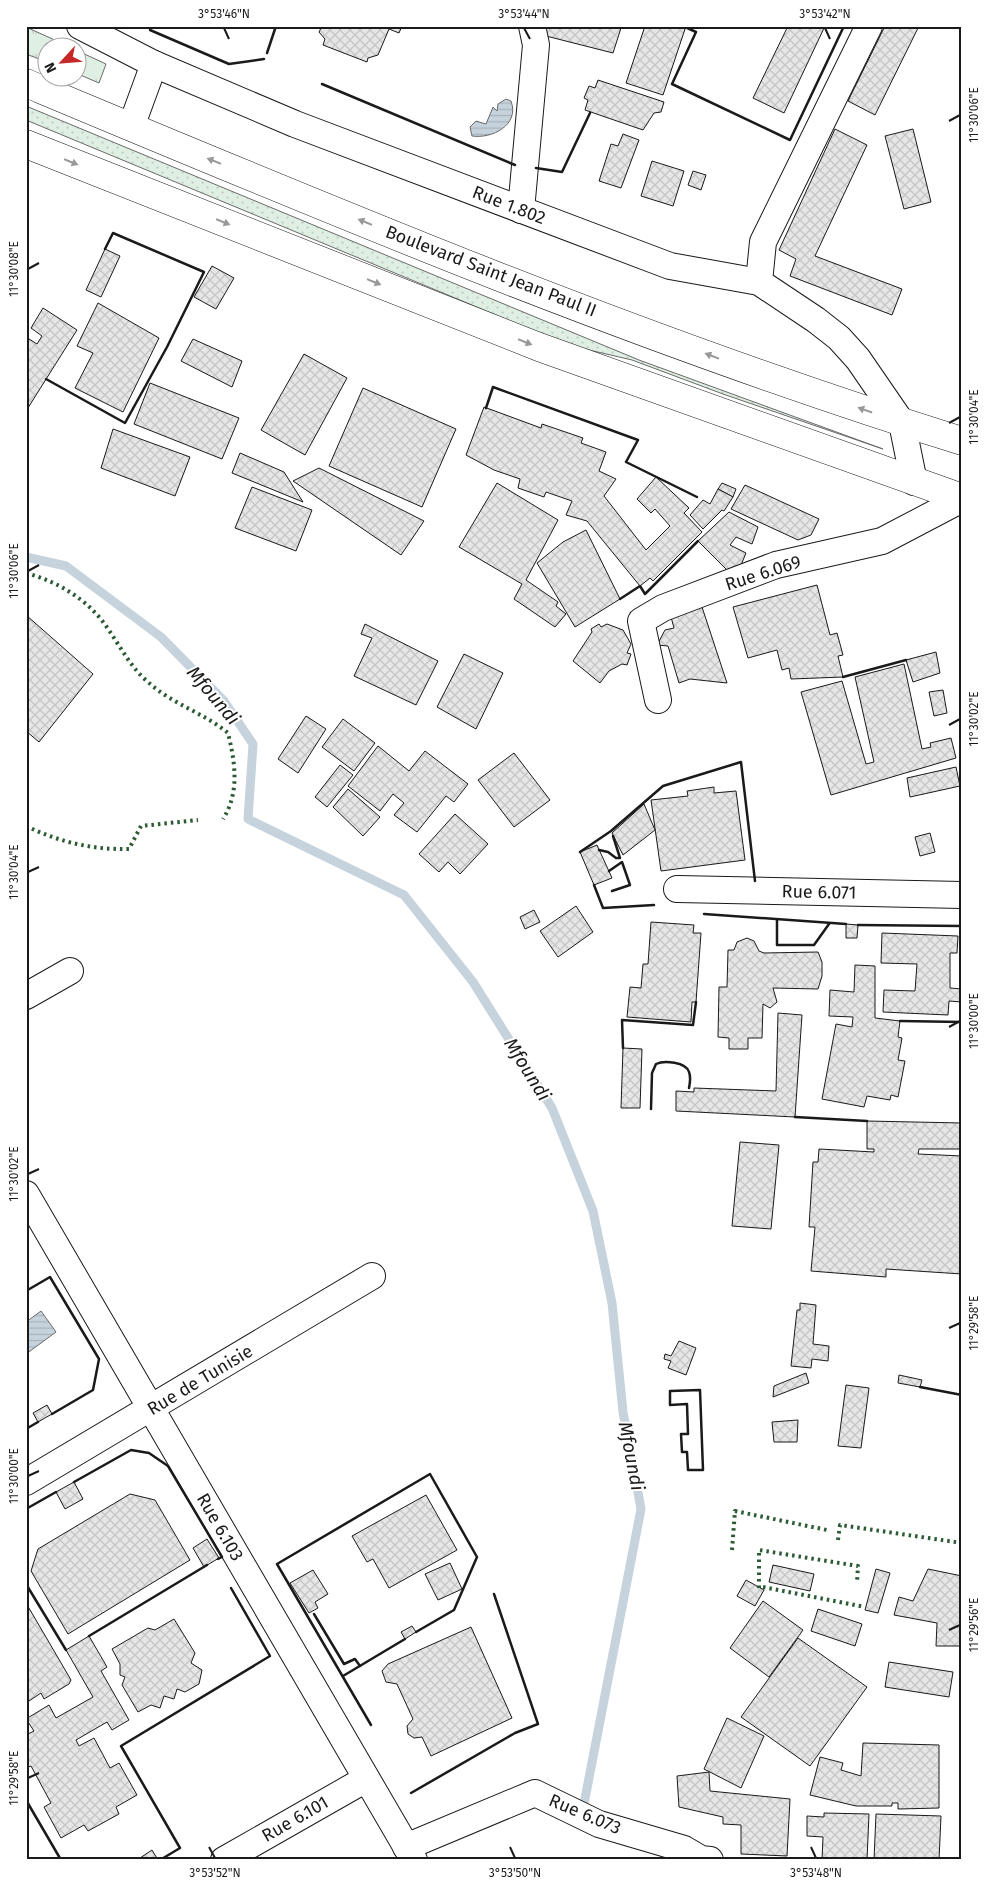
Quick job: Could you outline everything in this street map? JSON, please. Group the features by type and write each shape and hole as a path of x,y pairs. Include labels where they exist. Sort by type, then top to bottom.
{"main road":[{"name":"Boulevard Saint Jean Paul II","path":"26,83 508,279 719,359 962,441"},
{"path":"26,144 538,347 962,499"}],"street":[{"path":"521,210 536,45 532,26"},
{"path":"759,282 763,242 869,26"},
{"name":"Rue 1.802","path":"92,29 154,64 295,124 521,210 670,266 759,282 816,320 839,338 858,359 902,422"},
{"path":"131,127 154,64"},
{"path":"902,422 914,482"},
{"name":"Rue 6.069","path":"658,700 641,621 663,608 776,565 882,541 962,499"},
{"name":"Rue 6.071","path":"677,889 962,895"},
{"path":"26,996 70,971"},
{"name":"Rue 6.103","path":"26,1194 410,1853"},
{"name":"Rue de Tunisie","path":"26,1482 372,1276"},
{"name":"Rue 6.101","path":"224,1860 366,1779"},
{"name":"Rue 6.073","path":"410,1853 535,1792 599,1824 684,1849 701,1859 710,1860"}],"green space":[{"path":"26,27 50,38 38,38 38,59 26,54"},
{"path":"88,56 106,64 99,83 88,78"},
{"path":"26,106 639,360 883,449 723,394 632,360 572,346 537,332 26,120"}],"shaded area":[{"path":"506,99 511,101 513,110 512,117 508,123 496,133 472,136 470,127 476,121 486,124 493,107 497,111 498,104"},
{"path":"41,1311 56,1332 26,1354 26,1322"}],"building":[{"path":"322,26 402,26 399,33 389,29 378,55 368,58 367,62 323,45 325,39 319,32"},
{"path":"545,26 617,26 621,28 613,53 546,36"},
{"path":"645,26 675,26 685,29 663,95 626,83"},
{"path":"788,26 825,26 784,113 753,98"},
{"path":"885,26 919,26 875,115 848,101"},
{"path":"598,80 664,102 661,112 654,113 643,130 585,110 588,100 584,98 589,86 595,88"},
{"path":"835,129 867,145 815,256 902,289 892,315 790,276 796,259 779,250"},
{"path":"913,129 931,202 904,209 885,136"},
{"path":"623,134 639,140 621,188 599,181 611,144 618,146"},
{"path":"652,161 684,171 673,206 641,196"},
{"path":"693,171 706,175 701,190 688,185"},
{"path":"105,249 120,256 101,297 86,290"},
{"path":"212,266 234,278 216,309 194,297"},
{"path":"98,303 159,338 123,412 75,388 93,353 77,346"},
{"path":"43,308 77,330 26,411 26,337 37,344 42,336 31,328"},
{"path":"193,339 242,361 232,387 181,361"},
{"path":"304,354 347,378 305,455 261,430"},
{"path":"150,383 239,418 222,459 134,424"},
{"path":"363,388 456,429 422,507 329,466"},
{"path":"484,407 541,428 542,424 583,438 581,443 606,452 599,471 616,479 604,496 646,550 670,526 655,509 651,513 637,499 656,477 689,508 684,513 702,532 653,581 650,578 640,586 587,521 566,515 572,501 546,492 544,497 518,488 520,479 494,470 466,455"},
{"path":"113,429 190,457 175,496 101,468"},
{"path":"240,453 284,472 303,502 232,473"},
{"path":"319,468 424,521 401,555 293,481"},
{"path":"497,483 558,520 526,580 558,602 556,606 566,614 555,627 514,599 522,584 459,547"},
{"path":"722,483 736,489 733,497 718,489"},
{"path":"745,485 819,519 811,535 798,540 731,509"},
{"path":"252,487 312,510 296,551 235,528"},
{"path":"718,489 733,497 724,511 722,510 703,529 690,515 703,500 710,504"},
{"path":"729,512 758,527 752,544 736,537 730,545 746,553 739,570 730,573 698,541"},
{"path":"586,530 620,599 575,627 537,563 563,542"},
{"path":"817,585 830,635 837,633 843,655 838,656 843,677 791,679 789,668 782,670 777,650 748,658 733,607"},
{"path":"702,607 727,683 690,679 679,683 668,646 657,645 665,630 674,628 671,617"},
{"path":"26,615 93,674 39,742 26,731"},
{"path":"365,624 438,661 416,705 354,676 372,638 361,634"},
{"path":"599,624 601,627 607,624 623,630 631,644 627,653 631,654 627,665 622,664 609,671 600,683 573,661 592,632 591,629"},
{"path":"936,652 940,673 913,682 906,660"},
{"path":"464,654 503,673 476,729 437,707"},
{"path":"904,664 922,749 931,747 930,743 951,738 956,758 831,795 801,692 842,681 866,764 874,762 855,677"},
{"path":"943,690 947,713 934,716 929,692"},
{"path":"306,716 326,729 298,773 278,759"},
{"path":"343,719 375,743 354,771 322,747"},
{"path":"378,746 409,771 425,751 468,784 454,802 446,796 417,832 394,815 404,803 393,794 380,811 348,786"},
{"path":"514,753 550,800 514,827 478,780"},
{"path":"340,765 353,775 327,807 315,797"},
{"path":"956,767 960,786 910,797 907,778"},
{"path":"714,787 714,793 736,791 745,860 661,871 651,800 688,796 687,791"},
{"path":"348,789 380,817 363,836 333,807"},
{"path":"644,804 655,830 623,855 612,833"},
{"path":"455,814 488,844 460,874 448,862 439,872 419,854"},
{"path":"930,833 935,852 920,856 915,837"},
{"path":"597,845 612,878 594,885 580,852"},
{"path":"576,906 593,932 558,957 540,931"},
{"path":"534,910 540,922 525,929 520,917"},
{"path":"651,922 694,925 693,933 701,933 696,1002 692,1002 691,1022 627,1017 630,987 641,988 643,964 648,964"},
{"path":"846,924 858,925 857,938 846,938"},
{"path":"882,933 958,936 957,953 950,953 950,988 962,989 962,1002 949,1001 948,1015 883,1012 884,990 915,991 917,964 881,963"},
{"path":"747,938 754,941 759,951 764,953 818,952 822,962 822,976 818,989 773,988 777,1002 770,1008 763,1004 762,1038 748,1038 748,1049 729,1049 729,1038 718,1037 719,987 727,987 728,950 734,950 737,942"},
{"path":"855,965 875,966 875,1018 900,1021 898,1037 902,1038 898,1060 905,1061 898,1097 891,1095 890,1100 867,1096 864,1107 822,1099 836,1024 852,1027 853,1017 829,1016 830,990 854,992"},
{"path":"778,1013 802,1015 795,1117 676,1111 676,1091 694,1092 694,1088 776,1091"},
{"path":"623,1048 642,1049 640,1108 621,1108"},
{"path":"867,1121 962,1123 962,1149 919,1149 918,1154 962,1156 960,1201 962,1201 962,1274 886,1269 886,1277 811,1271 815,1227 809,1227 813,1162 818,1162 819,1149 874,1152 874,1149 867,1149"},
{"path":"740,1142 779,1145 771,1229 732,1226"},
{"path":"800,1303 816,1305 813,1344 829,1346 828,1361 812,1359 811,1368 791,1366 797,1310 800,1310"},
{"path":"679,1341 696,1348 686,1375 668,1368 671,1361 664,1359 665,1354 671,1356"},
{"path":"806,1373 809,1383 773,1397 774,1386"},
{"path":"899,1375 922,1380 920,1387 898,1383"},
{"path":"846,1385 869,1388 861,1448 838,1446"},
{"path":"47,1405 52,1414 38,1422 33,1413"},
{"path":"798,1420 797,1442 774,1442 772,1422"},
{"path":"74,1482 83,1499 65,1509 56,1492"},
{"path":"130,1494 155,1500 190,1560 68,1634 31,1571 38,1549"},
{"path":"426,1495 457,1550 389,1588 373,1559 367,1562 352,1536"},
{"path":"207,1539 219,1558 204,1567 193,1548"},
{"path":"450,1563 462,1589 438,1600 425,1574"},
{"path":"773,1565 814,1574 810,1591 769,1582"},
{"path":"876,1569 890,1573 878,1613 865,1610"},
{"path":"928,1569 962,1576 961,1646 936,1646 937,1623 894,1615 899,1597 913,1601"},
{"path":"313,1570 328,1594 315,1602 318,1608 309,1613 290,1583"},
{"path":"746,1580 764,1590 755,1606 737,1596"},
{"path":"763,1601 803,1630 769,1677 730,1648"},
{"path":"26,1603 71,1680 69,1684 44,1699 41,1693 26,1703"},
{"path":"818,1609 862,1624 855,1646 811,1631"},
{"path":"174,1619 195,1653 191,1663 202,1670 199,1684 185,1692 177,1689 174,1699 164,1696 160,1708 151,1705 138,1712 122,1685 125,1677 120,1675 120,1664 112,1649 148,1628 155,1630"},
{"path":"412,1626 416,1632 405,1639 401,1632"},
{"path":"471,1627 512,1718 431,1756 422,1737 414,1738 408,1734 407,1726 413,1719 397,1684 386,1682 382,1671 388,1664"},
{"path":"89,1636 107,1667 101,1671 129,1720 112,1730 107,1722 76,1740 79,1746 94,1738 110,1768 119,1763 137,1795 116,1807 119,1814 88,1831 84,1825 61,1838 44,1807 51,1803 31,1766 26,1768 26,1735 34,1731 26,1719 49,1705 56,1718 93,1697 66,1650"},
{"path":"798,1638 867,1687 810,1766 741,1717"},
{"path":"889,1662 953,1672 949,1697 885,1687"},
{"path":"727,1718 764,1736 741,1788 704,1769"},
{"path":"863,1743 939,1745 939,1808 898,1809 898,1803 892,1803 892,1806 856,1806 810,1795 820,1757 843,1763 841,1770 861,1776"},
{"path":"709,1772 710,1791 790,1799 787,1856 741,1854 741,1825 723,1824 723,1817 679,1807 677,1776"},
{"path":"824,1813 869,1814 867,1860 822,1860 823,1837 807,1836 807,1816 824,1817"},
{"path":"876,1814 941,1816 939,1860 874,1860"},
{"path":"152,1850 158,1860 137,1860"}],"waterway":[{"name":"Mfoundi","path":"26,557 66,566 161,637 224,701 253,744 248,819 404,895 473,982 552,1108 593,1211 612,1303 623,1412 641,1509 583,1809"}],"hedge":[{"path":"26,573 47,580 84,602 100,618 128,659 148,682 157,690 228,733 235,777 232,798 223,819"},
{"path":"26,826 76,844 102,848 129,849 141,826 198,820"},
{"path":"732,1550 735,1511 827,1530"},
{"path":"838,1540 840,1525 962,1543"},
{"path":"759,1588 759,1550 858,1566 857,1583"},
{"path":"763,1587 865,1607"}],"wall":[{"path":"152,26 150,30 229,64 264,59"},
{"path":"267,53 276,26"},
{"path":"683,26 696,32 672,84 790,140 844,26"},
{"path":"322,84 515,165"},
{"path":"536,168 562,172 590,113"},
{"path":"46,379 125,423 167,347 204,272 113,233 105,249"},
{"path":"486,408 493,387 638,440 626,462 697,497"},
{"path":"620,599 640,586 645,594 698,541"},
{"path":"843,677 906,660"},
{"path":"580,852 611,831 663,786 741,762 755,881"},
{"path":"599,850 620,858 613,836"},
{"path":"609,871 622,862 630,885 612,891"},
{"path":"594,885 603,908 654,905"},
{"path":"704,914 846,924"},
{"path":"777,920 777,945 814,945 829,924"},
{"path":"858,925 962,926"},
{"path":"623,1048 622,1020 693,1025 696,1002"},
{"path":"900,1021 962,1022"},
{"path":"651,1109 652,1073 656,1064 669,1062 684,1066 690,1074 689,1088"},
{"path":"795,1117 867,1121"},
{"path":"26,1291 50,1277 99,1359 93,1390 52,1414"},
{"path":"920,1387 962,1395"},
{"path":"700,1390 703,1470 688,1470 687,1452 682,1452 681,1434 688,1434 687,1404 670,1405 670,1391 700,1390"},
{"path":"26,1429 38,1422"},
{"path":"74,1482 131,1450 149,1453 168,1466 222,1557 218,1559"},
{"path":"371,1725 277,1564 430,1474 477,1557 454,1610 416,1632"},
{"path":"26,1509 56,1492"},
{"path":"89,1636 207,1565"},
{"path":"26,1584 66,1650"},
{"path":"160,1860 180,1848 121,1746 270,1656 231,1588"},
{"path":"411,1793 515,1733 538,1724 494,1594"},
{"path":"314,1614 344,1664 355,1659 360,1666"},
{"path":"343,1676 405,1639"},
{"path":"26,1800 61,1860"}]}
